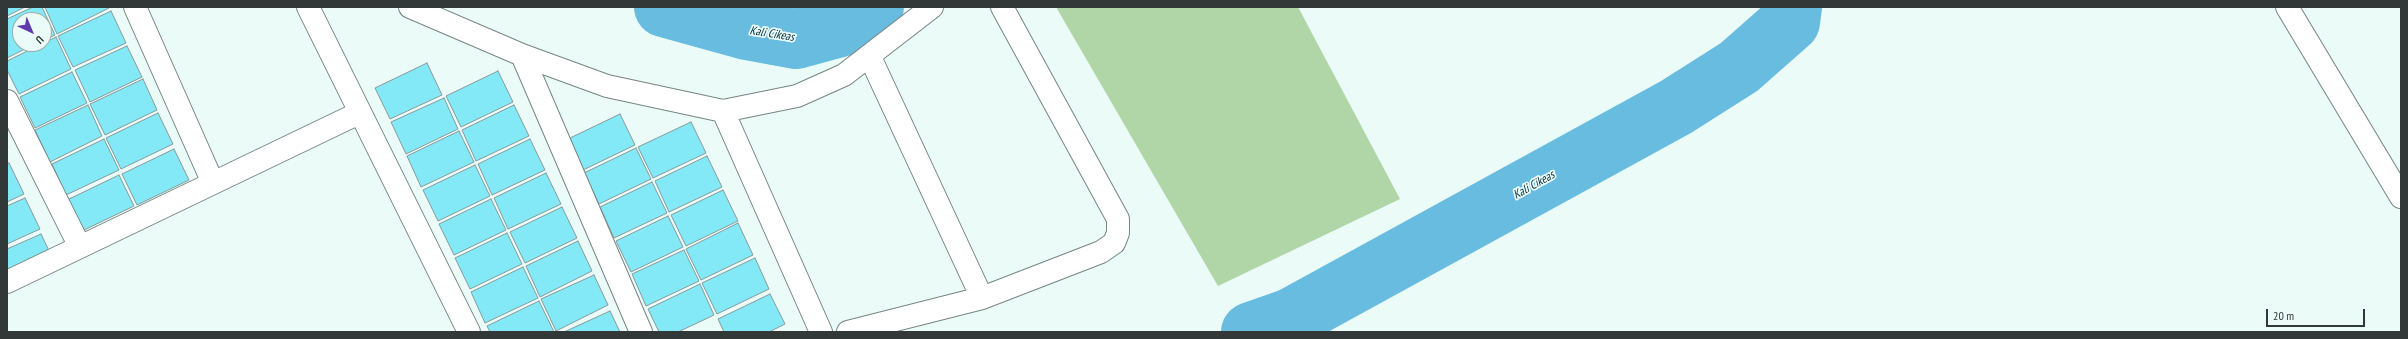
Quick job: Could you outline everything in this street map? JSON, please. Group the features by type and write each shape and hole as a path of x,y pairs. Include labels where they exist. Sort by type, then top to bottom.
{"street":[{"path":"135,7 214,183"},
{"path":"308,7 359,113 469,332"},
{"path":"410,7 522,55 607,86 723,111 797,96 844,75 870,57 932,7"},
{"path":"848,332 982,298 1100,252 1114,243 1118,233 1118,219 1002,7"},
{"path":"2287,7 2401,196"},
{"path":"522,55 641,332"},
{"path":"870,57 982,298"},
{"path":"7,101 80,248"},
{"path":"723,111 821,332"},
{"path":"7,282 359,113"}],"green space":[{"path":"1056,7 1298,7 1400,199 1218,286"}],"building":[{"path":"7,7 25,7 12,12 7,16"},
{"path":"33,7 42,7 44,12 22,12"},
{"path":"45,7 109,7 57,34 52,23 52,12 47,12"},
{"path":"111,11 126,43 73,67 58,36"},
{"path":"12,17 12,52 19,52 7,58 7,19"},
{"path":"52,29 55,35 52,36"},
{"path":"56,37 71,69 19,94 7,70 7,61 25,52 52,52 52,39"},
{"path":"127,46 142,77 90,102 75,70"},
{"path":"427,63 442,95 390,119 375,88"},
{"path":"498,71 513,102 461,127 446,96"},
{"path":"72,72 87,103 35,128 20,97"},
{"path":"143,79 157,110 105,135 90,104"},
{"path":"444,98 458,129 406,154 391,122"},
{"path":"88,105 102,136 50,162 35,130"},
{"path":"514,105 529,136 476,161 462,130"},
{"path":"158,113 173,144 121,169 106,138"},
{"path":"620,114 635,145 583,170 568,139"},
{"path":"691,122 706,153 653,178 638,147"},
{"path":"459,131 474,162 421,187 407,156"},
{"path":"104,139 119,170 66,195 52,164"},
{"path":"530,139 545,170 492,195 478,164"},
{"path":"636,148 651,179 599,204 584,173"},
{"path":"174,149 189,180 137,205 122,174"},
{"path":"707,156 722,187 669,212 655,181"},
{"path":"9,163 24,194 7,202 7,164"},
{"path":"475,165 490,196 438,221 423,190"},
{"path":"546,173 561,204 508,229 494,198"},
{"path":"119,175 134,206 82,231 67,200"},
{"path":"652,182 667,213 614,238 600,207"},
{"path":"723,190 738,221 686,246 671,215"},
{"path":"25,198 40,229 7,244 7,206"},
{"path":"491,199 506,230 454,255 439,224"},
{"path":"562,207 577,238 525,263 510,232"},
{"path":"668,216 683,247 631,272 616,241"},
{"path":"738,223 753,255 701,280 686,249"},
{"path":"507,233 522,264 470,289 455,258"},
{"path":"41,234 51,255 7,273 7,249"},
{"path":"578,241 592,271 540,297 526,266"},
{"path":"684,250 699,281 646,306 632,274"},
{"path":"755,258 769,289 717,314 702,283"},
{"path":"523,267 538,298 485,323 471,292"},
{"path":"594,275 608,305 556,331 541,299"},
{"path":"700,284 714,315 678,332 659,332 648,309"},
{"path":"770,294 785,324 769,332 724,332 718,319"},
{"path":"539,301 554,332 490,332 487,326"},
{"path":"610,311 620,332 564,332"}],"waterway":[{"name":"Kali Cikeas","path":"664,7 747,30 796,39 858,22 874,7"},
{"name":"Kali Cikeas","path":"1251,332 1291,318 1676,107 1739,67 1790,22 1792,7"}]}
